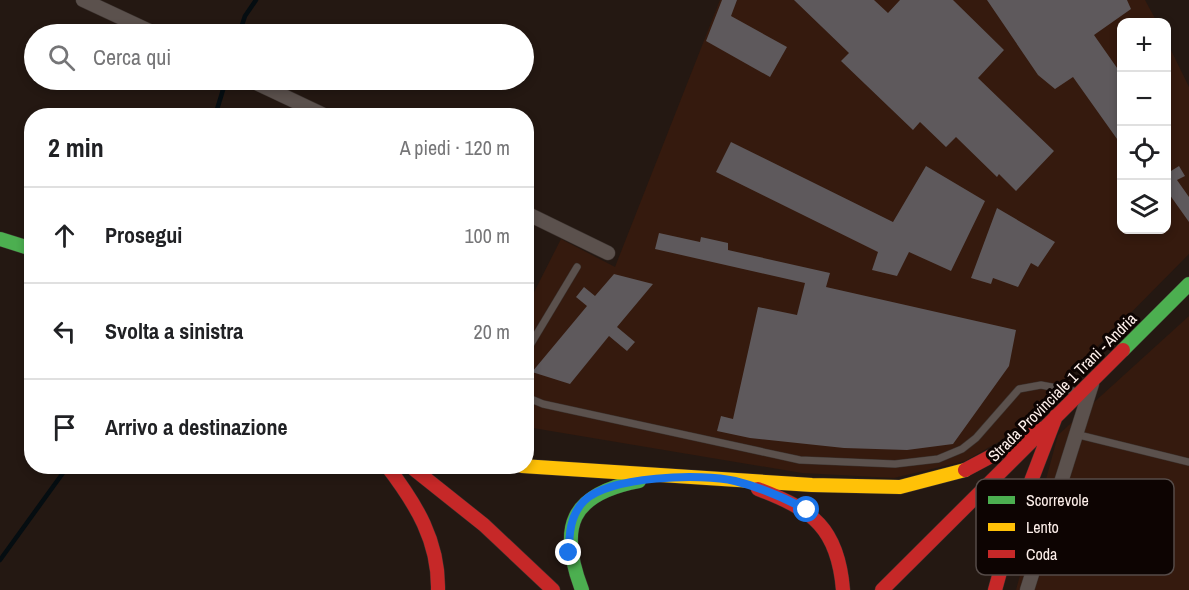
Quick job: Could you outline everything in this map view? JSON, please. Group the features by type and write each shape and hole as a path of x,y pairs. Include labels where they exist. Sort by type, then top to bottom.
{"main road":[{"path":"0,239 24,246"},
{"name":"Strada Provinciale 1 Trani - Andria","path":"993,479 1189,284"},
{"path":"1032,479 1056,417"},
{"path":"534,467 734,481 882,488 918,485 959,473 1044,428"},
{"path":"394,474 407,490 424,521 436,554 438,590"},
{"path":"420,474 484,525 553,590"},
{"path":"582,590 569,553 569,544 570,528 584,501 596,493 623,483 673,477"},
{"path":"734,481 791,501 807,510 834,541 842,566 843,590"},
{"name":"Strada Provinciale 1 Trani - Andria","path":"882,590 976,496"},
{"path":"995,590 999,575"}],"street":[{"path":"83,0 135,24"},
{"path":"271,90 309,108"},
{"path":"534,217 608,253"},
{"path":"1060,479 1094,377"},
{"path":"1027,590 1032,575"}],"lane":[{"path":"534,339 578,267"},
{"path":"534,400 800,460 895,464 938,459 962,449 976,438 1019,389 1041,385 1079,392"},
{"path":"1074,434 1189,462"}],"shaded area":[{"path":"720,0 1145,0 1155,18 1117,18 1117,234 1171,234 1171,50 1189,87 1189,254 1009,436 965,461 894,478 802,473 534,428 534,292 561,239 615,267"},
{"path":"1189,316 1189,590 1016,590 1020,575 1174,575 1174,479 1046,479 1058,435"}],"building":[{"path":"722,0 737,0 731,16 787,47 770,77 706,41"},
{"path":"794,0 874,0 888,13 900,0 953,0 1004,50 978,78 1054,151 1016,191 999,174 997,177 956,137 946,147 920,122 913,130 841,61 849,53"},
{"path":"987,0 1127,0 1131,9 1094,35 1117,68 1117,139 1073,77 1055,89 1038,75"},
{"path":"731,142 893,222 926,166 985,201 951,271 909,252 897,276 872,270 878,252 716,172"},
{"path":"1179,166 1185,176 1177,180 1189,197 1189,222 1171,197 1171,171"},
{"path":"997,208 1055,242 1038,267 1031,263 1018,287 993,278 991,284 971,278"},
{"path":"659,233 700,242 701,237 728,243 728,250 830,273 826,287 1016,330 1009,366 953,444 907,450 844,448 750,438 717,431 721,416 733,419 758,307 797,315 805,283 655,249"},
{"path":"614,274 653,284 617,327 635,342 627,351 609,336 570,384 534,373 534,370 587,306 576,297 584,287 595,296"}],"waterway":[{"path":"242,24 256,0"},
{"path":"217,108 223,90"},
{"path":"0,560 62,474"}],"traffic: fast":[{"path":"0,239 24,246"},
{"path":"1123,350 1189,284"},
{"path":"582,590 571,548 571,531 576,517 584,505 598,495 639,481"}],"traffic: slow":[{"path":"534,467 812,485 900,487 965,470"}],"traffic: jam":[{"path":"993,479 1123,350"},
{"path":"1032,479 1056,416"},
{"path":"965,470 1044,428"},
{"path":"393,474 416,509 430,539 435,555 438,590"},
{"path":"420,474 484,525 553,590"},
{"path":"758,489 794,505 819,524 835,551 843,590"},
{"path":"882,590 976,496"},
{"path":"995,590 999,575"}],"route":[{"path":"569,553 570,528 584,501 596,493 623,483 673,477 734,481 791,501 807,510"}]}
